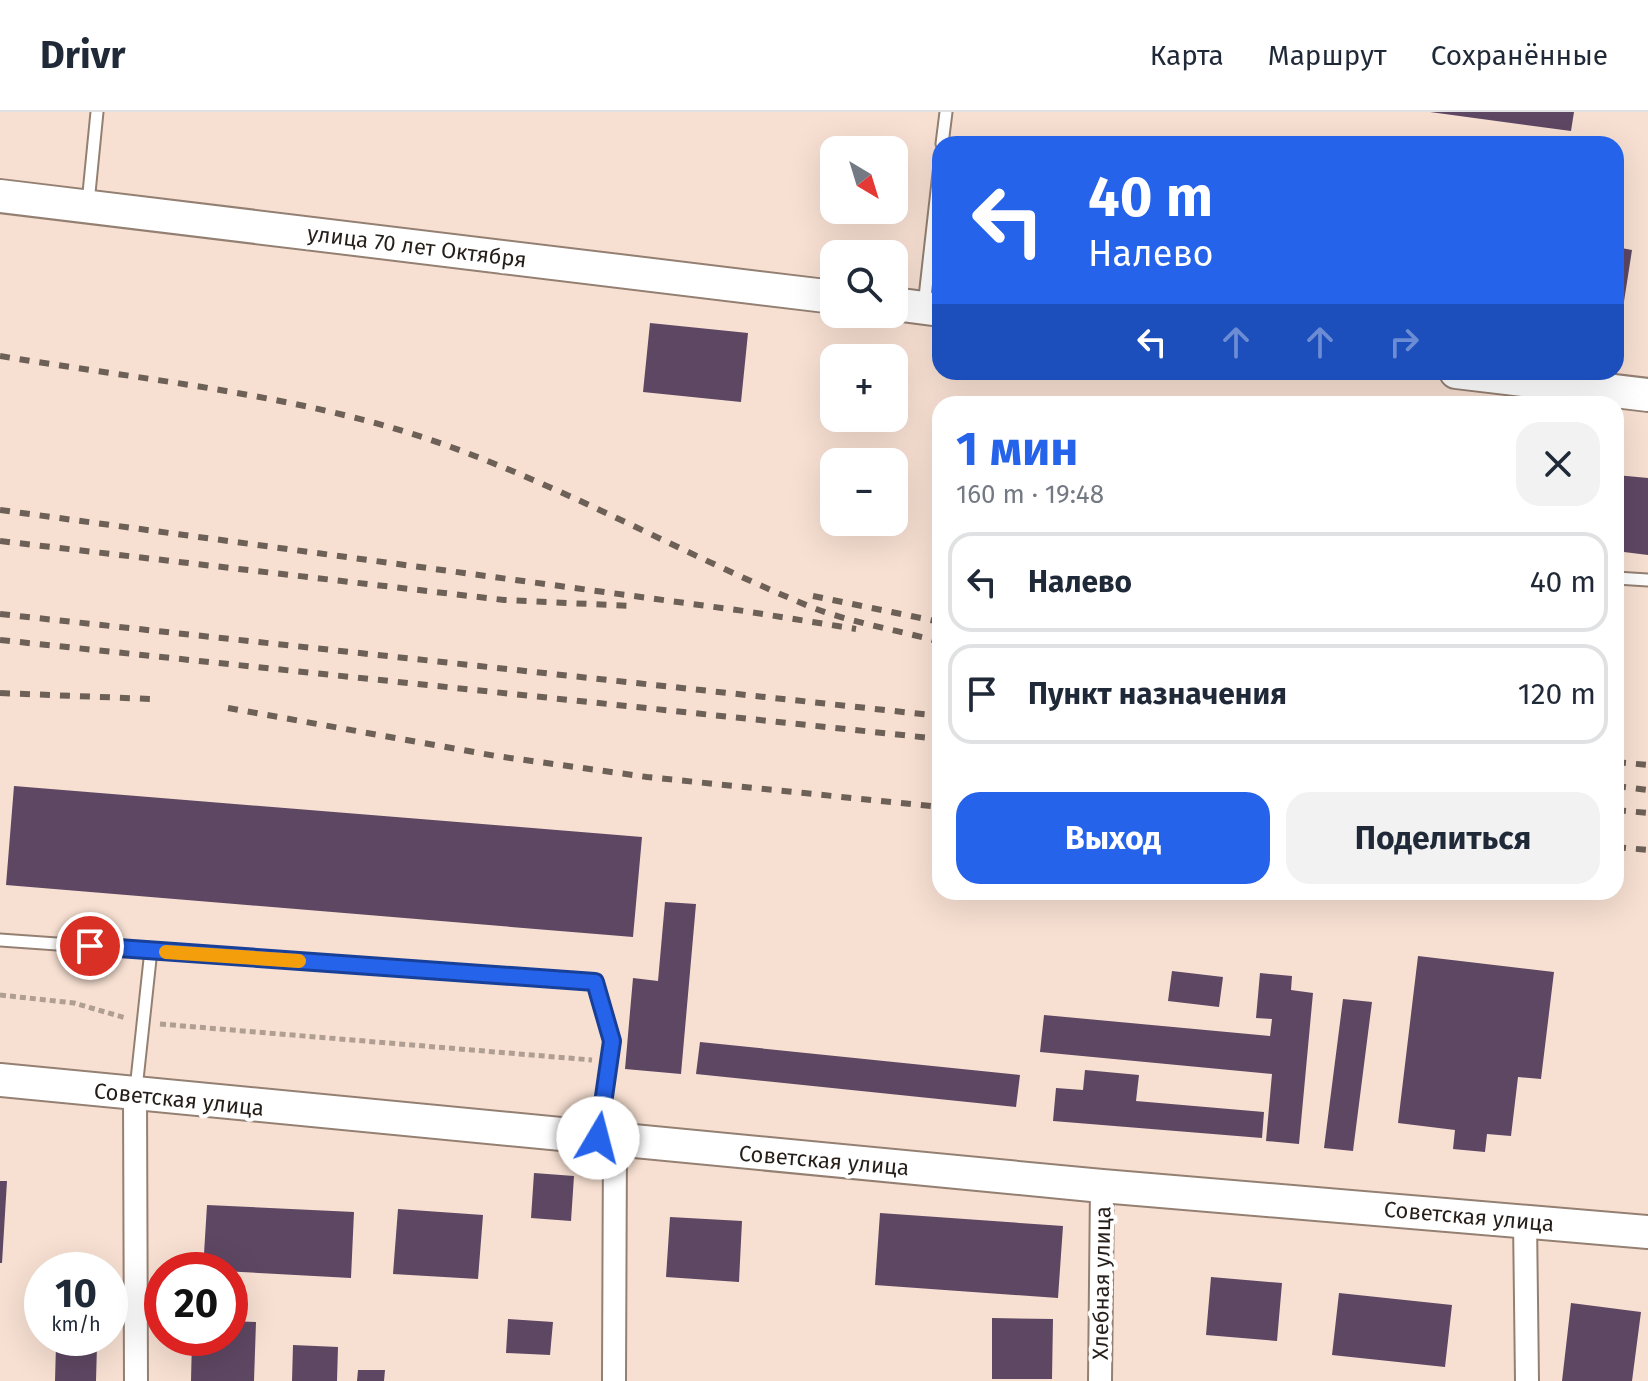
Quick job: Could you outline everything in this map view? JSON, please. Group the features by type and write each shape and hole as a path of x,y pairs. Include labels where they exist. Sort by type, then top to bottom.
{"street":[{"name":"улица 70 лет Октября","path":"0,196 820,295"},
{"path":"1486,380 1536,393 1648,395"},
{"name":"Советская улица","path":"0,1080 1102,1186 1648,1232"},
{"path":"135,1095 136,1381"},
{"path":"606,1139 614,1381"},
{"name":"Хлебная улица","path":"1100,1381 1102,1186"},
{"path":"1525,1220 1527,1381"}],"lane":[{"path":"88,207 97,112"},
{"path":"943,136 946,112"},
{"path":"919,307 932,218"},
{"path":"1624,578 1648,580"},
{"path":"0,940 595,982 612,1041 606,1139"},
{"path":"135,1095 151,950"}],"path":[{"path":"0,995 74,1003 143,1023 609,1061"}],"building":[{"path":"1430,112 1574,112 1571,131"},
{"path":"1624,248 1632,250 1624,301"},
{"path":"650,323 748,333 741,402 643,392"},
{"path":"1624,476 1648,478 1648,555 1624,552"},
{"path":"14,786 642,837 633,937 6,885"},
{"path":"665,902 696,904 681,1074 625,1069 633,978 658,981"},
{"path":"1418,956 1554,972 1541,1079 1518,1077 1511,1136 1487,1134 1485,1152 1453,1149 1455,1130 1398,1123"},
{"path":"1172,971 1223,977 1219,1007 1168,1001"},
{"path":"1260,973 1292,976 1291,990 1313,993 1299,1144 1266,1141 1272,1074 1040,1052 1044,1015 1270,1036 1272,1019 1256,1018"},
{"path":"1343,999 1372,1002 1353,1151 1324,1148"},
{"path":"700,1042 1020,1075 1016,1107 696,1074"},
{"path":"1085,1070 1139,1075 1136,1101 1264,1112 1262,1138 1053,1121 1056,1088 1083,1090"},
{"path":"534,1173 574,1176 571,1221 531,1218"},
{"path":"0,1181 7,1181 2,1263 0,1263"},
{"path":"207,1205 354,1212 351,1278 248,1272 248,1252 204,1252"},
{"path":"398,1209 483,1215 478,1279 393,1274"},
{"path":"880,1213 1063,1226 1058,1298 875,1285"},
{"path":"670,1217 742,1221 739,1282 666,1277"},
{"path":"1211,1277 1282,1283 1277,1341 1206,1335"},
{"path":"1339,1293 1452,1305 1445,1367 1332,1355"},
{"path":"1571,1303 1641,1312 1632,1381 1562,1381"},
{"path":"992,1318 1053,1319 1052,1379 992,1379"},
{"path":"508,1319 553,1322 550,1355 506,1353"},
{"path":"248,1322 256,1322 254,1381 191,1381 192,1356 248,1356"},
{"path":"293,1345 338,1347 337,1381 292,1381"},
{"path":"56,1356 97,1356 96,1381 55,1381"},
{"path":"358,1370 385,1370 384,1381 357,1381"}],"railway":[{"path":"0,356 228,391 397,429 542,484 811,607 932,640"},
{"path":"0,510 744,611 856,629"},
{"path":"0,541 504,600 632,606"},
{"path":"813,596 932,620"},
{"path":"0,614 932,715"},
{"path":"0,640 932,738"},
{"path":"0,693 151,699"},
{"path":"228,708 496,756 647,777 932,806"},
{"path":"1624,763 1648,765"},
{"path":"1624,787 1648,790"},
{"path":"1624,811 1648,813"},
{"path":"1624,848 1648,850"}],"slow traffic":[{"path":"166,952 299,961"}],"route":[{"path":"90,946 595,982 612,1041 598,1138"}]}
